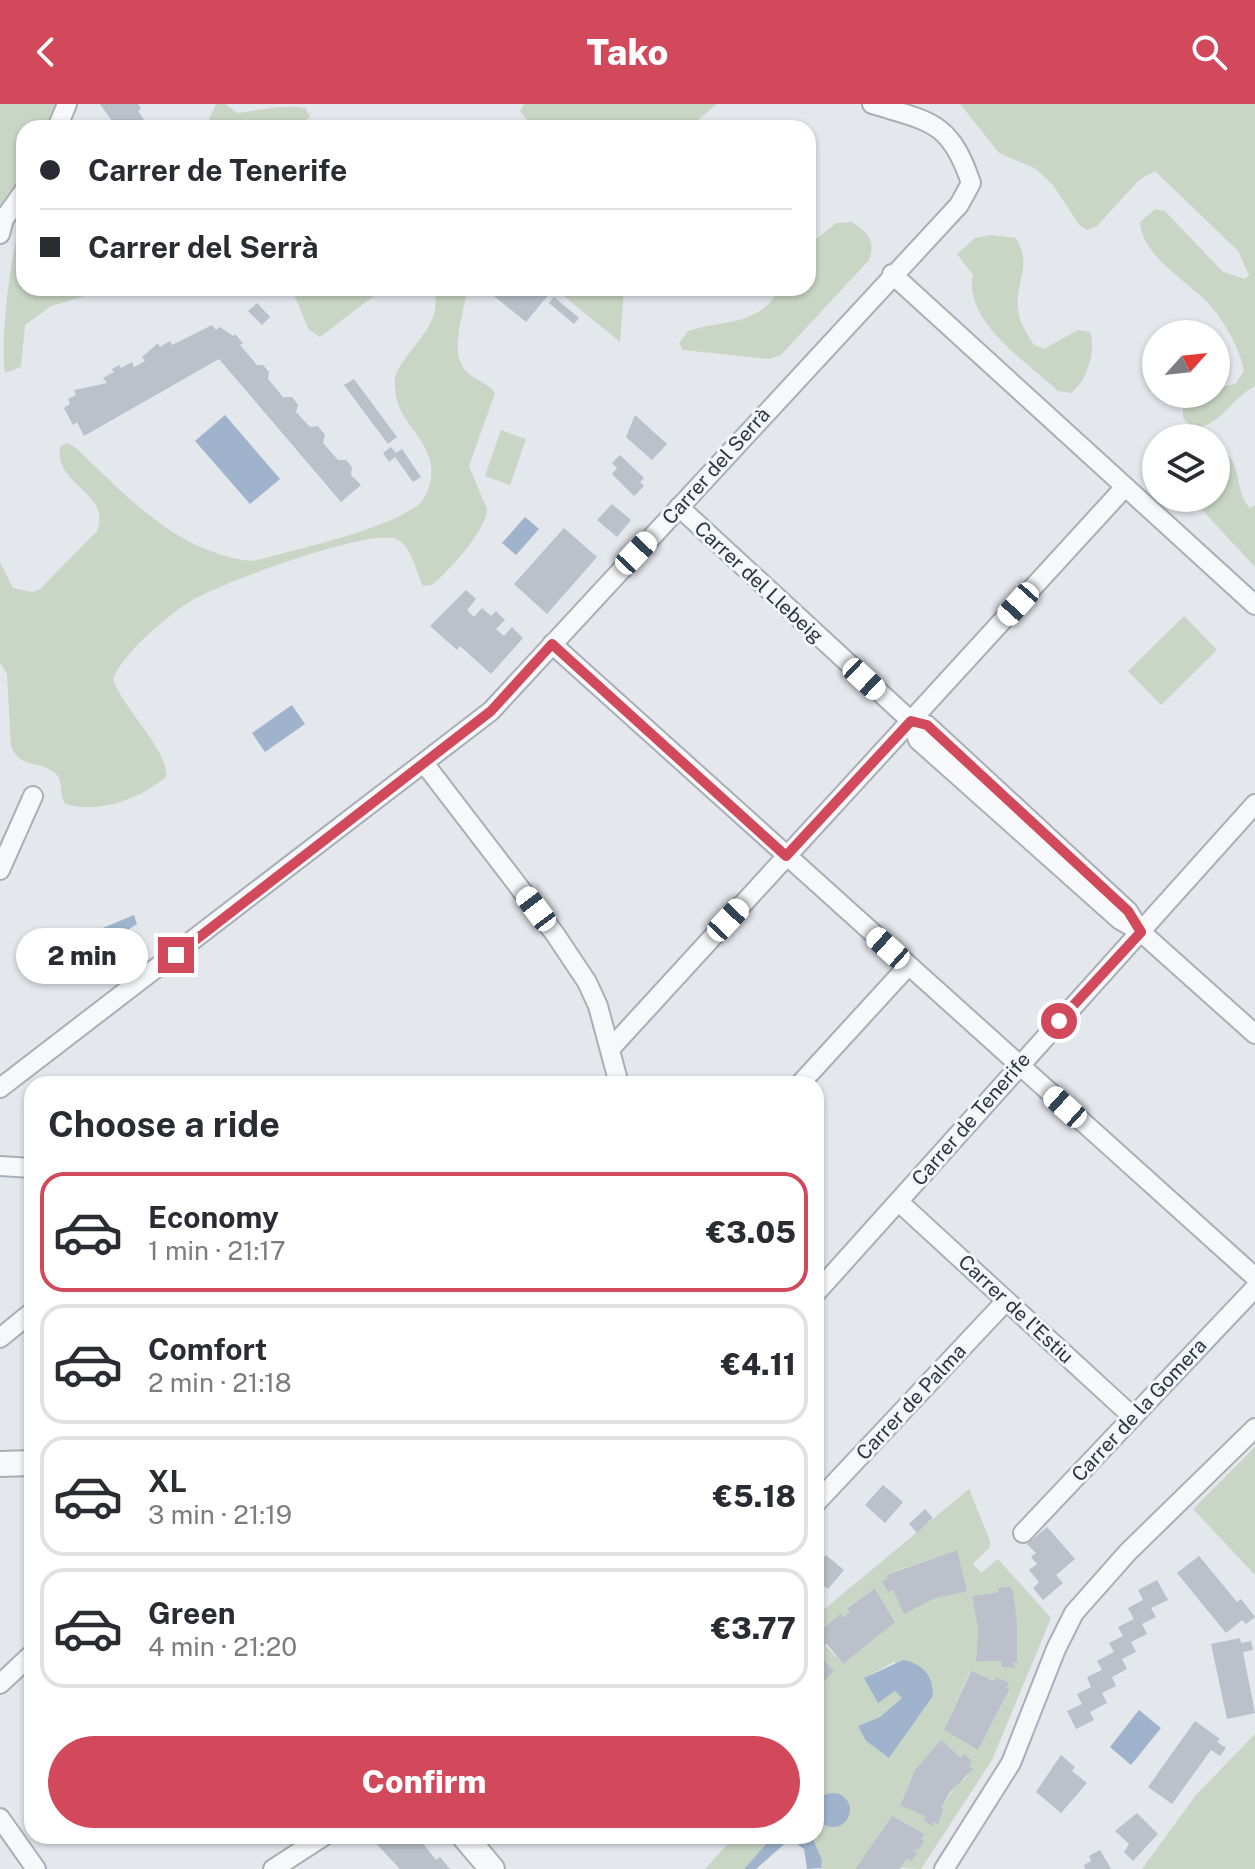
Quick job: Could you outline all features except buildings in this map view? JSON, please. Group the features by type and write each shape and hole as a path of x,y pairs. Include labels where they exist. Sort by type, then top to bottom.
{"street":[{"name":"Carrer del Serrà","path":"0,1088 491,711 959,205 971,183 960,151 945,131 872,104"},
{"path":"0,234 4,219 16,202"},
{"path":"892,274 1255,605"},
{"path":"611,1048 1125,487"},
{"name":"Carrer del Llebeig","path":"679,507 911,721 918,740 1120,920 1141,932 1255,1034"},
{"path":"552,644 1255,1277"},
{"path":"424,763 555,934 587,982 611,1048 617,1076"},
{"path":"0,870 33,796"},
{"name":"Carrer de Tenerife","path":"824,1284 1255,804"},
{"path":"807,1076 908,966"},
{"path":"0,1166 24,1168"},
{"name":"Carrer de l'Estiu","path":"899,1202 1133,1417"},
{"name":"Carrer de la Gomera","path":"1023,1533 1255,1288"},
{"name":"Carrer de Palma","path":"824,1494 1006,1301"},
{"path":"0,1338 24,1318"},
{"path":"944,1869 1011,1763 1056,1649 1074,1613 1128,1552 1255,1428"},
{"path":"0,1464 24,1463"},
{"path":"0,1684 24,1662"},
{"path":"0,1818 36,1869"},
{"path":"273,1869 312,1844"},
{"path":"471,1844 492,1869"}],"green space":[{"path":"0,104 68,104 63,120 16,120 16,205 0,235"},
{"path":"216,104 225,104 238,113 280,107 306,108 310,117 305,120 209,120"},
{"path":"524,104 717,104 698,120 527,120 520,111"},
{"path":"960,104 1255,104 1255,386 1230,407 1230,385 1235,384 1244,371 1230,336 1230,320 1221,320 1201,296 1157,257 1143,235 1140,222 1155,209 1165,211 1223,272 1245,279 1249,275 1238,251 1155,171 1139,180 1097,226 1088,230 1080,226 1053,185 1036,169 999,153"},
{"path":"852,222 862,229 871,242 869,260 781,355 770,359 683,350 679,343 688,331 751,316 762,310 774,296 816,296 816,240 836,223"},
{"path":"990,235 1016,238 1021,248 1023,266 1018,309 1034,345 1044,349 1078,330 1090,332 1092,348 1089,366 1071,393 1058,391 1015,354 987,324 978,308 973,292 973,275 957,254 975,238"},
{"path":"16,241 16,296 84,296 51,306 25,325 21,367 5,373 7,294"},
{"path":"294,296 374,296 320,337 309,330"},
{"path":"435,296 466,296 458,345 462,366 495,393 469,466 487,509 474,539 432,585 423,586 401,542 381,538 326,549 231,583 191,601 158,625 136,647 113,679 161,755 166,777 144,792 105,806 65,804 60,780 55,773 20,759 11,747 7,674 0,662 0,562 13,588 32,592 40,589 97,531 97,507 65,471 60,460 60,447 67,443 76,448 135,503 178,535 226,556 253,561 384,523 418,505 430,484 430,460 402,412 395,391 395,377 429,325"},
{"path":"564,296 623,296 620,342"},
{"path":"1183,408 1229,408 1208,424 1189,424 1183,418"},
{"path":"501,430 526,439 510,485 485,476"},
{"path":"1230,458 1245,501 1250,508 1255,505 1255,567 1204,512 1230,512"},
{"path":"1184,616 1217,650 1161,705 1128,671"},
{"path":"1255,1447 1255,1575 1193,1509"},
{"path":"969,1489 990,1541 990,1547 973,1564 981,1573 998,1559 1051,1618 992,1760 921,1869 901,1868 907,1859 911,1862 917,1853 913,1850 924,1842 921,1839 924,1833 892,1816 855,1869 820,1869 822,1860 813,1844 824,1844 824,1682 834,1671 824,1660 824,1644 843,1664 895,1621 875,1588 847,1607 850,1612 843,1617 840,1614 824,1626 824,1609","holes":["957,1550 893,1590 888,1592 882,1581 888,1578 887,1574","1008,1586 1017,1624 1017,1661 1013,1662 1014,1668 1002,1667 1001,1661 976,1661 978,1629 972,1596 999,1592 999,1588","894,1662 933,1687 933,1696 889,1758 866,1741 858,1726 880,1717 902,1698 896,1691 884,1698 864,1678","970,1671 1008,1683 1006,1688 1010,1690 978,1750 944,1730","941,1741 961,1758 964,1755 972,1761 969,1766 972,1769 964,1780 961,1778 941,1808 944,1809 938,1823 934,1822 933,1825 924,1822 926,1817 900,1804 915,1770"]},
{"path":"1255,1734 1255,1869 1142,1869 1196,1795"},
{"path":"728,1844 766,1844 744,1869 705,1869"}],"water":[{"path":"225,415 280,479 250,504 195,441"},
{"path":"525,517 539,529 516,555 502,543"},
{"path":"292,705 305,724 265,752 252,733"},
{"path":"134,915 137,924 129,929 132,936 90,955 81,937"},
{"path":"903,1660 916,1664 926,1672 933,1696 889,1758 866,1741 858,1726 880,1717 902,1698 895,1691 878,1703 864,1678"},
{"path":"1139,1710 1161,1728 1131,1765 1110,1747"},
{"path":"840,1794 849,1803 849,1817 845,1822 833,1827 824,1824 824,1796"},
{"path":"766,1844 784,1844 756,1869 744,1869"},
{"path":"797,1844 815,1844 822,1860 821,1868 807,1869 804,1849"}],"route":[{"path":"176,955 491,711 552,644 786,856 911,721 927,725 1128,911 1141,932 1059,1021"}]}
